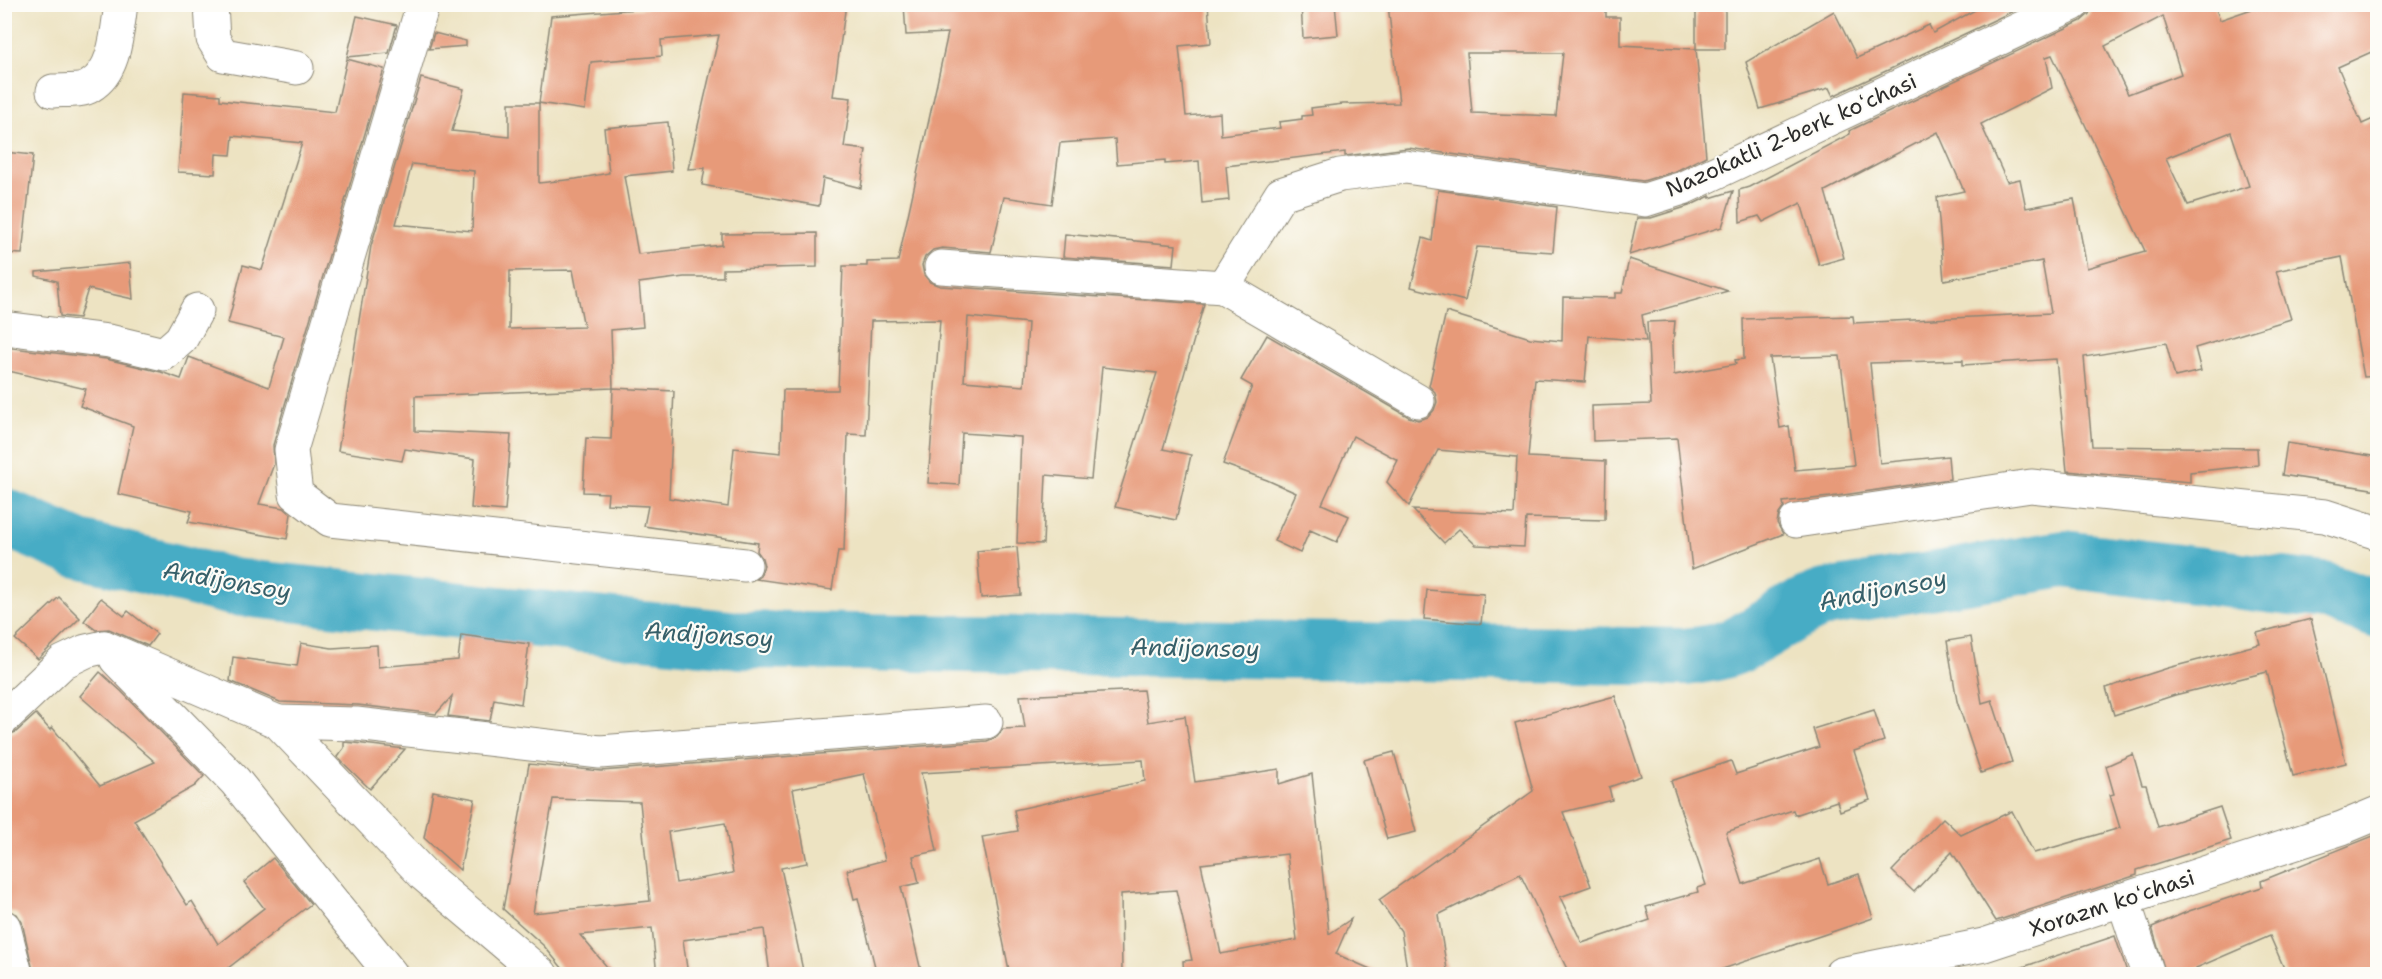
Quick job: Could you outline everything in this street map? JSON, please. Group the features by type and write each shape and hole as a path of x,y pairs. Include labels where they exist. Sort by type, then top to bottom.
{"street":[{"path":"53,91 89,87 106,72 116,38 121,4"},
{"path":"211,4 213,39 223,55 297,68"},
{"path":"423,4 291,450 296,494 330,520 745,565"},
{"name":"Nazokatli 2-berk koʻchasi","path":"1223,287 1281,194 1340,174 1405,167 1645,200 1683,188 2073,4"},
{"path":"941,267 1223,287 1418,401"},
{"path":"4,328 109,341 164,354 181,339 197,310"},
{"path":"1796,521 2031,486 2325,516 2378,533"},
{"path":"104,647 235,781 391,975"},
{"path":"4,718 63,662 86,651 104,647 278,722 356,724 600,752 986,722"},
{"path":"278,722 425,876 541,975"},
{"name":"Xorazm koʻchasi","path":"1841,975 1919,966 2342,828 2378,813"},
{"path":"2123,899 2148,975"},
{"path":"4,927 16,975"}],"building":[{"path":"699,4 846,4 833,96 851,98 844,147 866,150 861,188 823,178 819,206 702,185 705,168 688,169 719,35 661,40 662,56 591,62 585,110 539,103 551,16"},
{"path":"904,4 1208,4 1211,43 1179,46 1186,116 1220,113 1221,135 1280,128 1279,122 1302,119 1302,116 1312,115 1311,108 1343,104 1399,103 1388,4 1606,4 1606,17 1620,17 1620,45 1696,49 1706,156 1676,171 1643,181 1408,148 1345,156 1345,152 1226,166 1229,200 1202,203 1199,161 1165,164 1165,160 1117,164 1115,139 1060,143 1052,204 1004,197 991,252 942,248 933,250 925,257 922,265 924,275 930,282 940,286 1204,304 1163,449 1191,455 1176,520 1115,507 1157,373 1102,367 1091,479 1046,475 1043,544 1017,543 1021,437 962,433 959,485 928,483 940,320 871,321 866,435 848,434 844,551 838,551 832,590 756,579 760,576 764,566 757,551 758,543 644,526 648,506 607,504 608,493 583,492 586,438 611,439 613,388 674,391 669,498 728,507 734,448 781,453 783,390 838,390 843,266 867,266 867,262 898,261 948,33 906,35","holes":["1467,53 1563,53 1556,116 1472,113","968,317 1028,323 1024,386 964,381"]},
{"path":"1301,4 1335,4 1338,35 1303,38"},
{"path":"1696,4 1725,4 1725,49 1696,49"},
{"path":"1986,4 2028,4 1833,96 1829,88 1760,109 1746,62 1834,11 1857,58 1929,25 1933,33"},
{"path":"2092,4 2214,4 2220,20 2266,4 2378,4 2378,49 2338,67 2362,124 2378,117 2378,376 2364,377 2342,257 2276,271 2291,319 2195,348 2201,371 2175,377 2166,343 2084,357 2092,446 2257,448 2258,465 2190,472 2190,482 2067,471 2056,359 1963,365 1963,360 1870,363 1880,463 1948,456 1950,479 1783,502 1784,507 1777,523 1783,534 1692,569 1677,438 1593,441 1592,406 1651,404 1647,322 1675,321 1674,375 1736,364 1735,360 1744,359 1743,319 1853,316 1854,323 2051,313 2042,261 1944,280 1937,197 1964,191 1938,132 1825,191 1844,258 1819,265 1801,203 1763,222 1759,216 1740,222 1739,190 1749,187 1850,134 1849,131 2081,21 2089,14","holes":["2163,16 2181,74 2128,94 2105,46","2052,55 2145,251 2087,268 2074,199 2026,208 2020,179 2007,182 1981,124 2052,88 2046,57","2231,132 2249,186 2188,205 2166,158","1840,356 1854,465 1795,470 1789,426 1780,428 1770,358"]},
{"path":"357,16 397,25 389,53 347,57"},
{"path":"434,33 466,41 466,46 429,49"},
{"path":"347,59 384,69 273,445 274,464 259,504 284,508 291,514 287,539 188,522 192,511 118,494 133,426 80,406 86,389 4,370 4,347 106,359 181,379 189,357 269,387 284,337 228,323 243,265 262,270 302,143 233,136 231,155 216,154 215,174 178,172 184,92 220,95 220,100 335,112"},
{"path":"421,78 464,89 452,131 509,137 509,103 539,103 539,183 609,173 604,128 668,122 672,171 624,176 638,254 722,245 722,234 817,233 817,267 723,269 723,277 684,277 639,283 643,327 611,330 613,388 415,396 415,431 511,435 505,511 471,508 475,459 405,449 402,461 338,451 371,246","holes":["412,164 474,171 472,231 396,224","573,270 584,327 509,329 510,271"]},
{"path":"4,152 33,155 22,254 4,253"},
{"path":"1438,190 1557,207 1553,252 1477,247 1465,301 1411,287 1423,238 1432,241"},
{"path":"1733,191 1722,227 1629,255 1637,218 1651,218 1689,206 1710,196 1710,198"},
{"path":"1065,234 1176,245 1174,265 1063,257"},
{"path":"1629,259 1728,291 1642,315 1646,341 1589,336 1585,382 1535,379 1528,457 1606,461 1605,520 1526,518 1524,547 1476,545 1459,529 1444,543 1413,510 1514,514 1517,457 1438,450 1409,506 1387,482 1398,460 1353,436 1322,504 1349,516 1337,542 1310,530 1300,553 1274,541 1296,493 1223,464 1252,386 1241,380 1267,335 1409,417 1418,420 1428,417 1437,402 1435,392 1429,386 1446,312 1530,338 1562,341 1563,297 1615,298 1615,293 1622,293"},
{"path":"130,263 133,299 88,289 79,318 60,316 57,281 36,276 36,272"},
{"path":"2287,443 2378,457 2378,490 2282,475"},
{"path":"1017,547 1021,595 981,598 977,551"},
{"path":"1427,590 1484,594 1481,624 1424,619"},
{"path":"59,597 80,618 38,659 15,639"},
{"path":"101,598 124,616 128,611 157,634 148,646 109,629 96,630 84,621"},
{"path":"2311,619 2346,763 2293,776 2267,672 2175,695 2114,715 2106,688 2168,668 2260,644 2257,633"},
{"path":"461,635 529,644 521,704 494,699 490,721 448,716 452,696 436,714 358,705 280,702 230,681 233,657 297,666 301,643 332,648 377,645 378,667 458,660"},
{"path":"1971,637 1982,703 1992,700 2012,762 1981,773 1957,701 1947,641"},
{"path":"100,672 204,776 195,786 134,820 187,905 192,901 218,944 264,908 244,882 273,858 311,904 219,975 34,975 22,922 17,914 4,909 4,736 16,732 36,714 50,730 52,727 100,786 155,762 80,696"},
{"path":"1143,690 1148,722 1185,716 1195,782 1279,769 1279,784 1312,774 1329,934 1351,919 1336,954 1384,975 1184,975 1183,961 1192,960 1176,890 1121,894 1122,975 1010,975 982,837 1018,831 1014,810 1145,781 1143,760 921,773 937,851 913,856 919,883 901,887 922,975 877,975 858,898 854,899 847,870 885,860 864,774 793,789 807,863 781,868 804,975 770,975 764,929 683,940 688,975 657,975 652,928 580,935 614,975 568,975 544,946 503,909 529,764 601,771 987,741 997,737 1003,729 1025,728 1020,696","holes":["553,799 640,802 650,901 533,913","725,823 733,873 676,883 668,832","1287,854 1297,940 1221,954 1201,864"]},
{"path":"1615,696 1641,776 1609,787 1612,800 1563,812 1591,886 1560,897 1582,943 1650,920 1646,907 1698,892 1697,888 1706,885 1671,781 1731,761 1736,774 1819,747 1813,729 1874,710 1884,741 1854,751 1870,800 1840,811 1837,801 1795,815 1793,810 1726,832 1743,884 1820,859 1828,884 1859,874 1873,918 1705,975 1570,975 1520,874 1438,915 1448,975 1408,975 1401,931 1379,900 1533,791 1515,723"},
{"path":"344,742 405,749 370,789 337,757 344,748"},
{"path":"1394,752 1416,832 1387,839 1364,760"},
{"path":"2133,754 2142,785 2146,785 2158,827 2220,807 2231,840 2137,870 2137,875 1996,921 1952,852 1914,892 1892,871 1943,818 1961,835 2012,811 2034,853 2120,828 2110,795 2114,794 2106,766"},
{"path":"433,791 475,799 460,870 424,838"},
{"path":"2378,834 2378,975 2287,975 2270,936 2196,968 2196,975 2166,975 2152,927 2189,911 2262,887 2261,881"},
{"path":"2115,936 2128,975 2014,975 2014,970"}],"waterway":[{"name":"Andijonsoy","path":"4,517 79,549 233,587 739,640 1685,657 1730,648 1803,607 1825,598 2064,559 2324,591 2378,610"}]}
